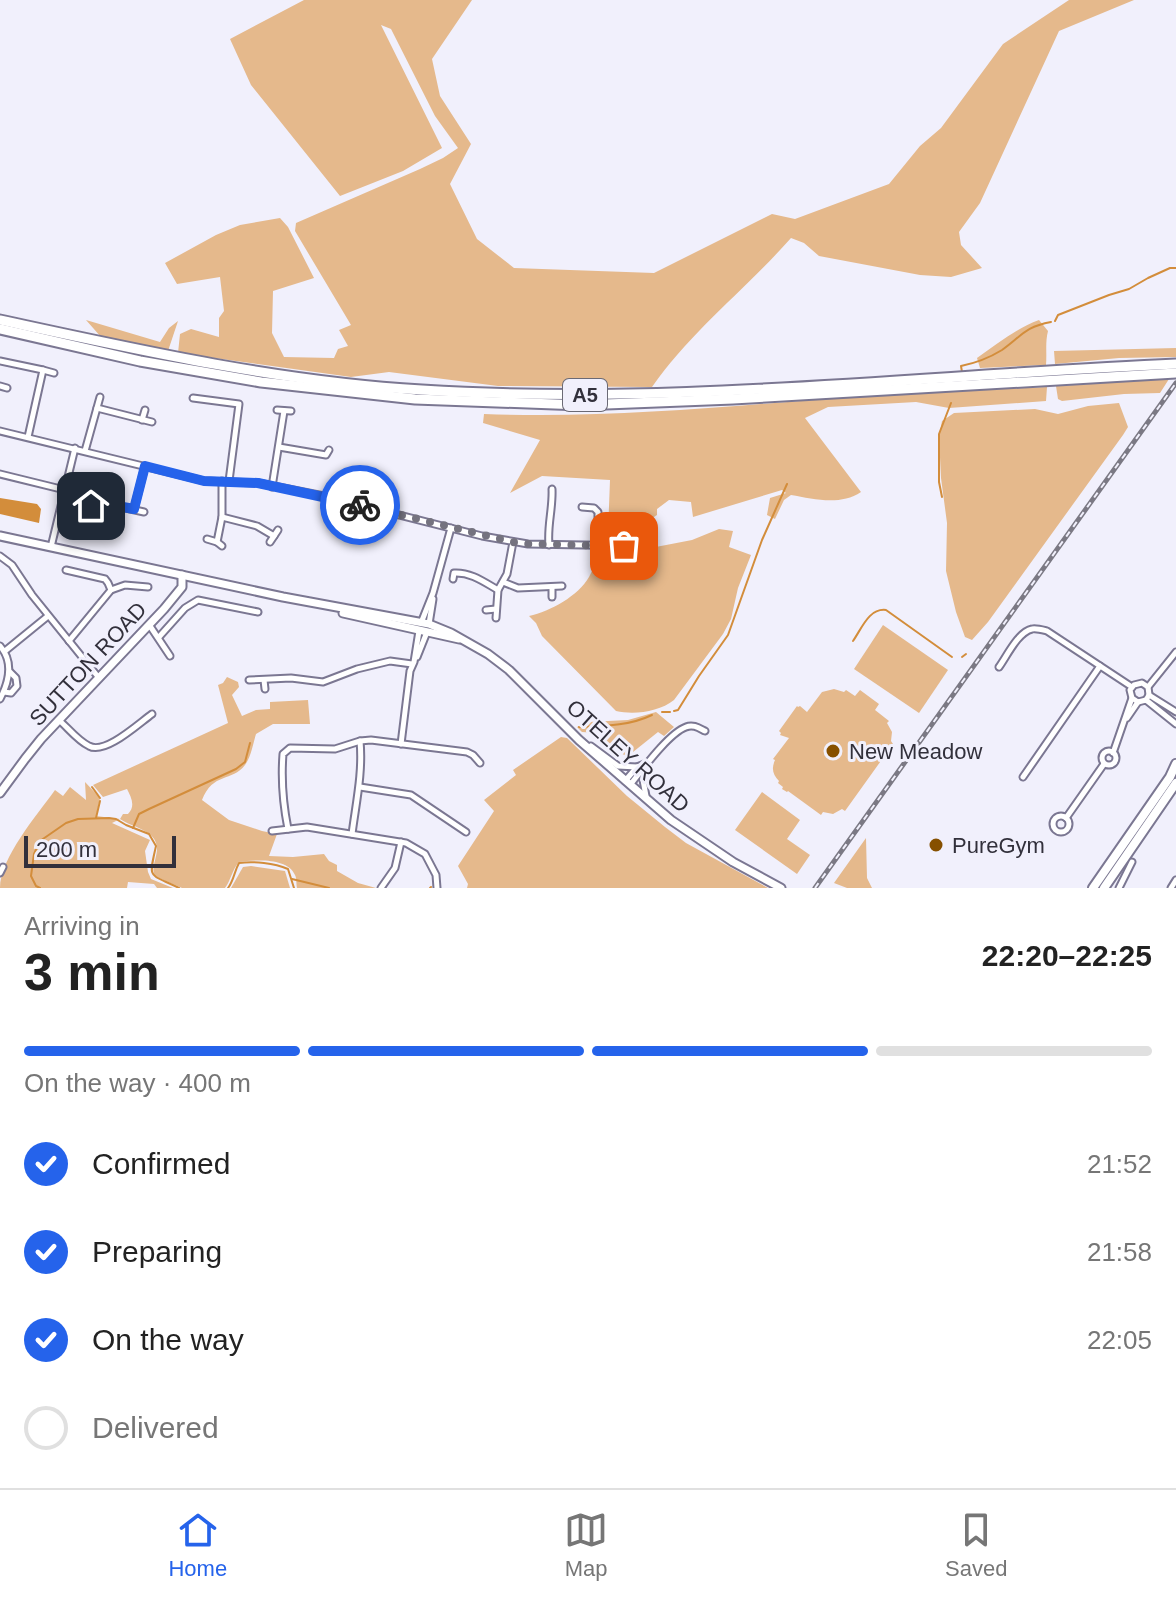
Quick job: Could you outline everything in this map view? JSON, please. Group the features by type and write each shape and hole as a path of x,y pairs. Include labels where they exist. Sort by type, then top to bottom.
{"highway":[{"name":"A5","path":"0,320 196,362 338,382 407,389 559,396 1175,370"},
{"name":"A5","path":"0,329 140,361 261,382 415,399 596,404 733,399 1175,370"}],"main road":[{"name":"OTELEY ROAD","path":"0,536 424,627 461,639 509,670 579,740 671,820 722,855 781,888"},
{"path":"179,574 182,587 194,582 234,586"},
{"name":"SUTTON ROAD","path":"173,597 179,574"},
{"name":"SUTTON ROAD","path":"0,793 59,720 150,626 182,587"},
{"path":"1093,888 1176,764"},
{"path":"1104,888 1176,783"}],"street":[{"path":"0,361 54,373"},
{"path":"28,437 43,370"},
{"path":"85,451 100,397"},
{"path":"196,400 239,404 225,481 219,544 207,539"},
{"path":"97,408 152,422"},
{"path":"142,420 145,410"},
{"path":"272,487 284,410"},
{"path":"0,431 204,481 249,481 513,542 639,546"},
{"path":"279,447 328,454"},
{"path":"51,547 75,448"},
{"path":"134,509 145,466"},
{"path":"0,474 65,490"},
{"path":"549,545 552,489"},
{"path":"63,499 91,506 112,505 144,512"},
{"path":"582,507 594,508 598,512 598,545"},
{"path":"222,517 257,526 274,536"},
{"path":"401,744 413,663 432,611 433,594 451,528"},
{"path":"496,618 498,590 509,567 513,542"},
{"path":"0,556 12,565 48,616 99,678"},
{"path":"66,570 105,579 111,590"},
{"path":"453,573 474,576 498,590"},
{"path":"503,582 518,588 562,586"},
{"path":"69,641 111,590 125,585 148,587"},
{"path":"552,587 552,597"},
{"path":"159,637 185,608 198,600 254,613"},
{"path":"486,610 496,609"},
{"path":"4,692 11,693 17,686 2,649 48,616"},
{"path":"150,626 166,653"},
{"path":"999,667 1020,638 1031,629 1047,631 1132,687"},
{"path":"1176,652 1148,687 1148,698 1176,724"},
{"path":"249,680 323,682 390,661 413,663"},
{"path":"1023,777 1100,666"},
{"path":"0,699 9,671"},
{"path":"264,680 265,689"},
{"path":"1135,700 1130,693 1132,687 1139,683 1148,687"},
{"path":"1135,700 1148,698 1176,712"},
{"path":"1113,753 1135,700"},
{"path":"59,720 85,744 100,748 151,714"},
{"path":"627,783 683,728 697,727 705,731"},
{"path":"579,740 618,766 637,767 648,762"},
{"path":"352,834 360,787 360,741"},
{"path":"288,829 282,786 283,758 285,751 293,748 335,749 360,741 401,744 467,752 480,763"},
{"path":"1108,751 1113,753 1116,757 1114,763 1110,766 1104,764 1102,755 1108,751"},
{"path":"470,763 475,757"},
{"path":"646,799 643,780 648,762"},
{"path":"1066,818 1104,764"},
{"path":"627,783 637,767"},
{"path":"360,787 411,795 466,832"},
{"path":"272,831 307,827 410,845 425,854 436,875 437,888"},
{"path":"454,834 459,827"},
{"path":"379,887 395,868 401,842"},
{"path":"1119,886 1132,862"},
{"path":"428,878 436,875"},
{"path":"1171,888 1176,880"}],"shaded area":[{"path":"304,0 472,0 432,59 440,96 471,144 450,184 477,239 514,268 654,273 772,214 795,219 889,184 920,146 941,128 1003,44 1069,0 1134,0 1059,31 980,203 959,232 961,245 982,268 951,277 920,275 819,256 804,243 791,238 684,347 652,387 498,386 389,372 351,377 178,353 180,334 191,329 219,337 219,318 224,311 220,277 177,284 165,263 240,225 280,218 288,227 314,278 273,291 272,333 284,357 334,358 338,349 348,346 339,330 351,325 295,231 296,223 420,169 458,148 435,116 391,29 381,25 442,148 403,171 340,196 251,85 230,39"},
{"path":"86,320 160,342 178,321 168,351 101,337"},
{"path":"1039,320 1048,331 1046,365 980,368 977,358"},
{"path":"1176,348 1176,357 1055,364 1054,351"},
{"path":"1169,379 1160,393 1062,401 1058,399 1056,386"},
{"path":"1047,387 1046,401 949,408 916,402 828,407 805,418 861,492 836,500 791,495 784,500 775,519 767,515 770,498 786,493 782,490 693,517 691,502 669,500 657,509 651,524 625,540 615,540 613,533 608,533 610,480 542,476 510,493 540,440 483,423 484,414 622,413"},
{"path":"1119,403 1128,427 1123,435 988,622 972,640 965,637 946,571 947,523 939,437 942,421 954,413 1035,409 1058,414 1088,406"},
{"path":"0,498 37,504 41,509 39,523 0,514"},
{"path":"719,529 733,531 729,547 751,555 738,588 731,619 723,634 674,700 646,712 616,711 542,636 529,616 571,596 584,584 598,559 692,540"},
{"path":"883,625 948,670 919,713 854,669"},
{"path":"227,677 238,682 239,687 232,695 242,716 256,710 270,709 270,702 308,700 310,724 273,724 256,734 245,765 212,785 202,800 229,820 277,834 269,856 324,854 337,865 337,871 358,883 376,888 297,888 291,869 278,862 262,860 239,862 225,888 182,888 154,876 156,843 144,830 120,819 132,808 127,789 103,797 93,785 228,723 218,685"},
{"name":"New Meadow","path":"846,690 855,696 860,690 879,704 875,710 889,721 893,744 845,811 842,809 833,814 823,812 821,815 782,789 773,772 773,759 789,738 780,735 779,731 797,706 807,712 822,692"},
{"path":"656,712 674,727 664,736 658,732 628,756 596,735 582,732 577,727 588,722 628,720"},
{"path":"561,737 567,738 627,796 686,843 768,888 467,888 468,884 458,866 494,811 484,800 516,775 513,770"},
{"path":"85,782 100,798 96,816 120,819 112,823 150,840 145,851 151,879 173,888 128,882 127,888 0,888 13,850 55,790 63,796 70,787 86,800"},
{"path":"762,792 800,820 787,839 810,855 797,874 735,830"},
{"path":"866,838 867,878 872,888 847,888 834,883"},
{"path":"243,867 285,871 290,888 231,888"}],"waterway":[{"path":"1055,321 1058,315 1176,268"},
{"path":"962,372 961,366 992,355 1029,329 1051,322"},
{"path":"942,497 939,434 951,403"},
{"path":"674,711 678,710 728,635 762,540 787,484"},
{"path":"853,641 870,616 886,610 952,657"},
{"path":"962,657 966,654"},
{"path":"662,712 670,712"},
{"path":"579,727 607,726 652,715"},
{"path":"133,828 139,814 236,769 245,762 250,743"},
{"path":"92,787 100,798"},
{"path":"96,818 100,801"},
{"path":"40,888 31,876 34,854 40,841 66,823 78,819 109,818 149,834 156,846 153,874 179,888"},
{"path":"228,888 239,863 251,862 288,869 294,888"},
{"path":"292,879 329,888"}],"railway":[{"path":"815,888 1176,383"}],"way so far":[{"path":"360,505 513,542 624,546"}],"place":[{"name":"New Meadow","path":"833,751"},
{"name":"PureGym","path":"936,845"}],"route":[{"path":"91,506 112,505 134,509 145,466 204,481 249,481 360,505"}]}
